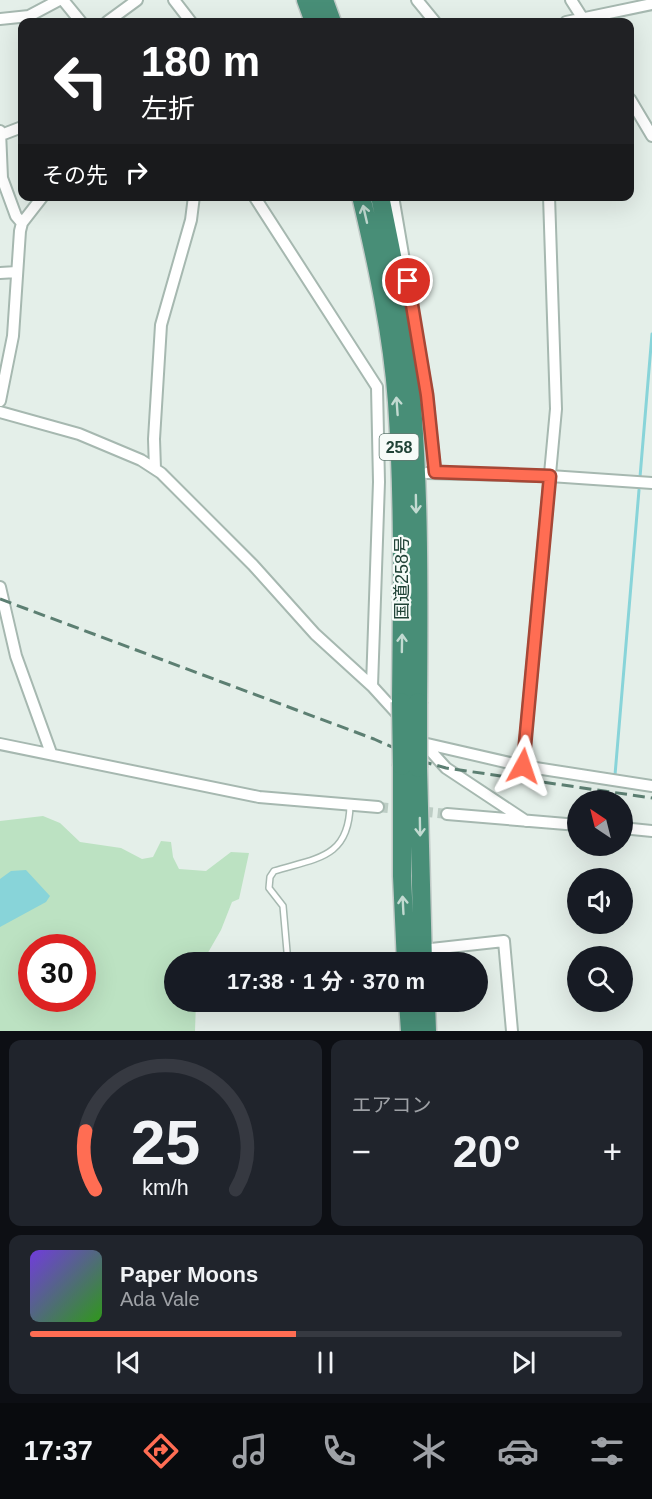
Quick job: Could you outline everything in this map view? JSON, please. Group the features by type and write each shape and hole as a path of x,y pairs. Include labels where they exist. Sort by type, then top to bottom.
{"highway":[{"path":"306,0 313,18"},
{"path":"324,0 331,18"},
{"name":"国道258号","path":"362,201 385,311 397,400 410,702 410,767 423,952"},
{"name":"国道258号","path":"381,201 403,316 412,402 419,605 410,702"},
{"name":"国道258号","path":"405,952 402,876 410,767"},
{"path":"409,1012 410,1031"},
{"path":"427,1012 428,1031"}],"street":[{"path":"30,18 61,0 77,18"},
{"path":"112,18 137,0"},
{"path":"174,0 188,18"},
{"path":"417,0 432,18"},
{"path":"571,0 582,18"},
{"path":"596,18 652,4"},
{"path":"0,19 18,19"},
{"path":"634,106 652,135"},
{"path":"18,128 1,133 2,178 16,216 22,223"},
{"path":"0,401 13,336 22,223 39,201"},
{"path":"155,469 154,440 161,326 191,220 193,201"},
{"path":"257,201 377,387 383,482 372,686"},
{"path":"394,201 427,395 431,473 550,476 652,483"},
{"path":"523,766 556,409 549,201"},
{"path":"0,273 17,272"},
{"path":"0,412 80,434 155,469 253,565 315,634 372,686 446,768 526,821"},
{"path":"0,587 16,656 51,753"},
{"path":"423,742 523,766 652,786"},
{"path":"0,744 259,796 378,807"},
{"path":"447,814 567,824"},
{"path":"633,829 652,831"},
{"path":"448,952 504,941 512,1031"}],"lane":[{"path":"287,952 283,906 269,888 270,878 274,871 329,854 346,835 350,803"}],"green space":[{"path":"43,816 60,823 80,842 121,848 142,859 153,857 161,841 171,842 173,857 179,869 206,871 231,852 249,853 239,899 232,902 221,930 208,952 164,952 164,1012 196,1012 195,1031 0,1031 0,821"}],"water":[{"path":"26,870 50,896 46,902 0,927 0,879 11,871"}],"waterway":[{"path":"640,477 652,334"},
{"path":"615,775 639,490"}],"tunnel":[{"path":"378,807 447,814"}],"railway":[{"path":"0,599 374,739 428,763 446,768 652,798"}],"route":[{"path":"408,281 427,395 435,472 550,476 523,766"}]}
